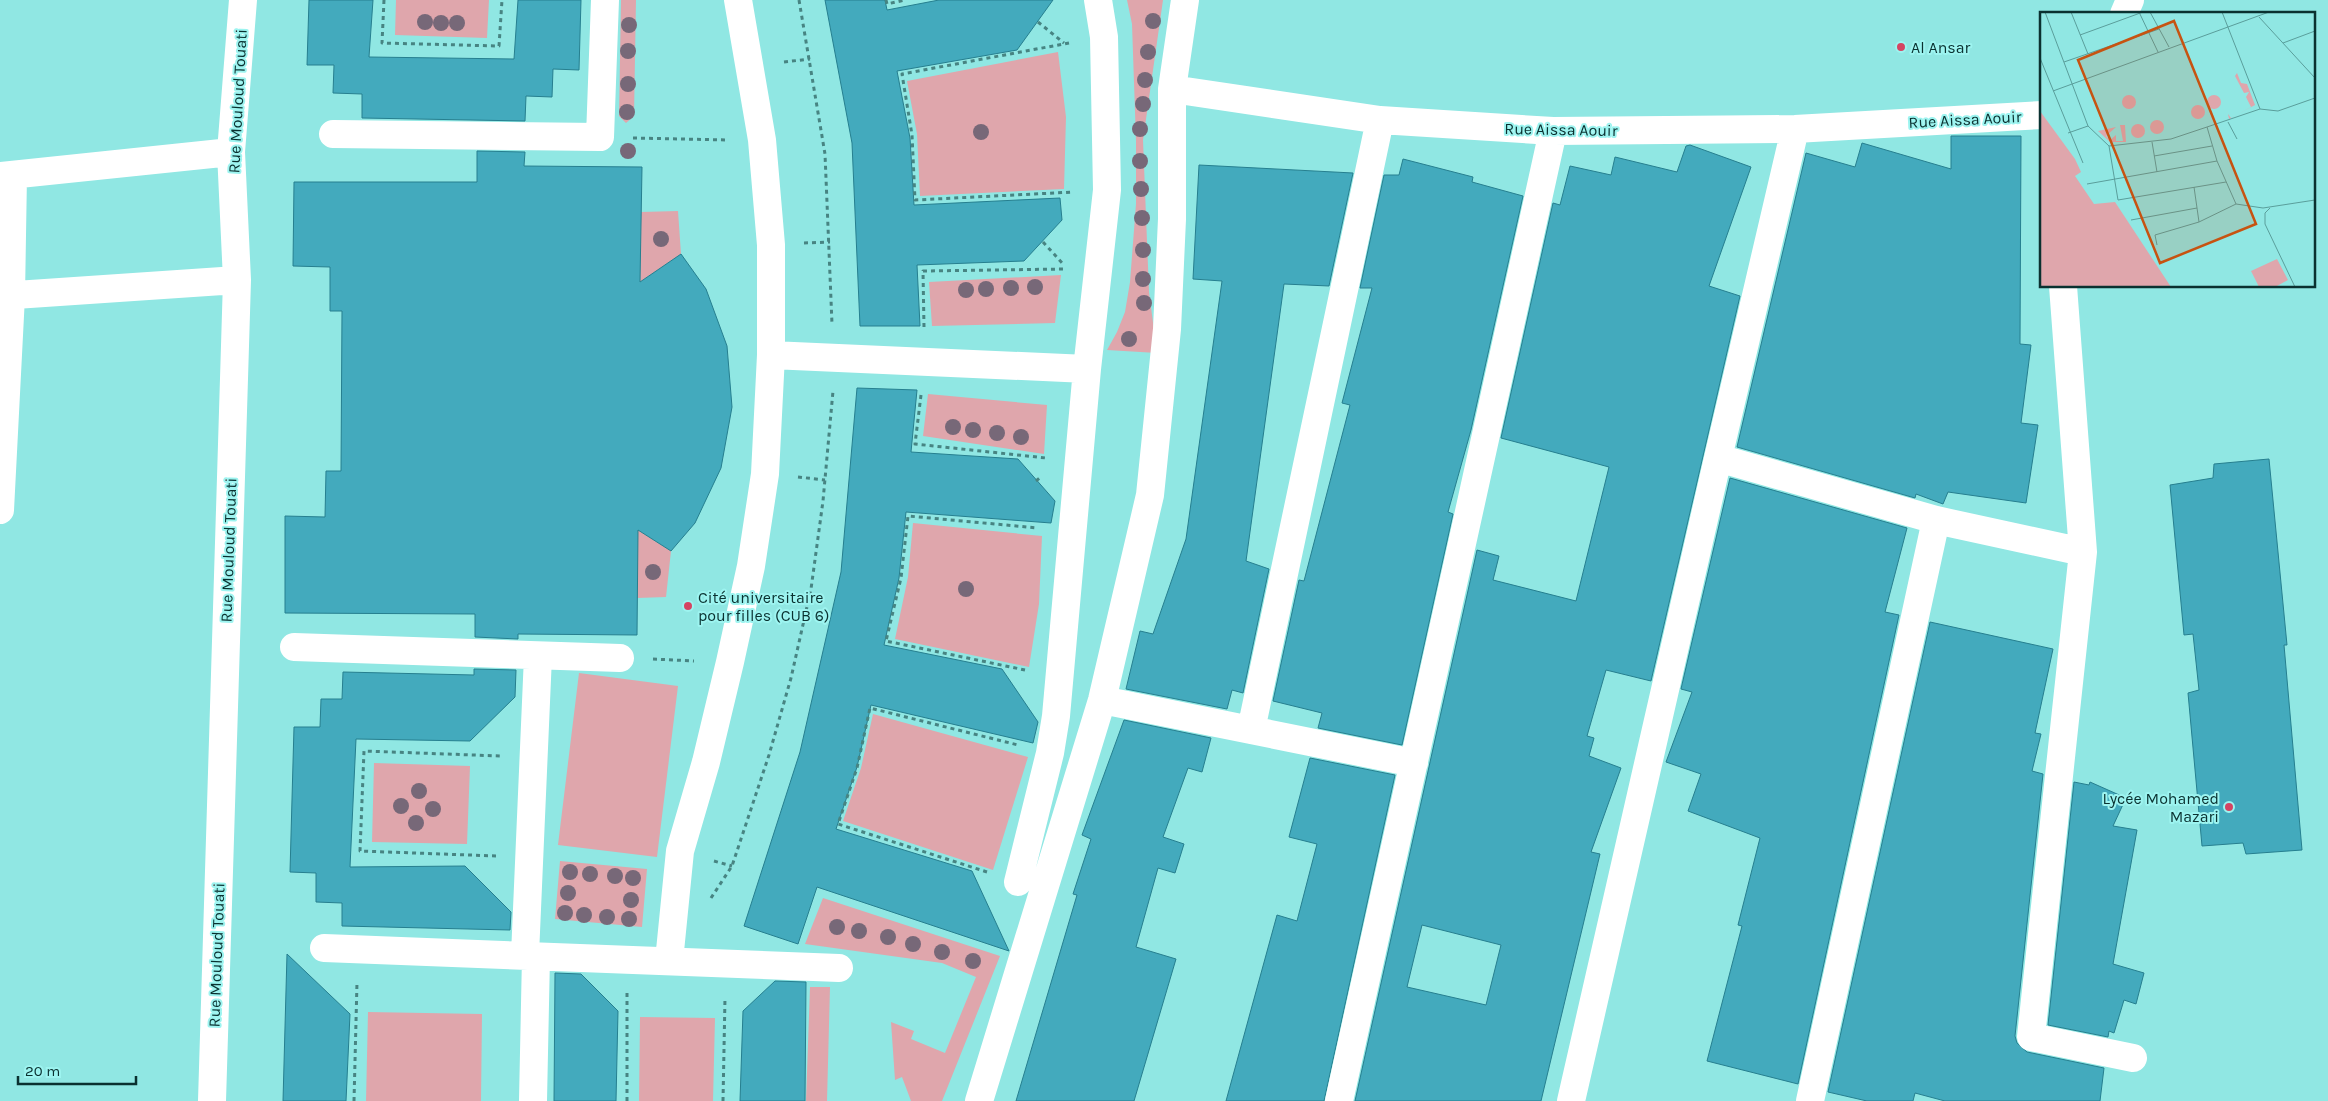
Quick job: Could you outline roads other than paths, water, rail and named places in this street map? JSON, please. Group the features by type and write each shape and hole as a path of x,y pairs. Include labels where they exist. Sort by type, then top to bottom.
{"street":[{"name":"Rue Mouloud Touati","path":"212,1101 236,280 231,152 243,0"},
{"path":"333,134 600,138 605,0"},
{"path":"669,961 680,851 706,762 730,662 751,566 765,474 771,355 771,245 762,140 738,0"},
{"path":"1018,882 1050,753 1059,678 1087,369 1107,190 1104,37 1098,0"},
{"path":"979,1101 1102,700 1151,485 1167,329 1172,219 1172,90 1185,0"},
{"path":"2125,12 2130,0"},
{"name":"Rue Aissa Aouir","path":"1172,90 1380,120 1553,131 1795,129 2040,115"},
{"path":"1252,730 1380,120"},
{"path":"1571,1101 1795,129"},
{"path":"1339,1101 1553,131"},
{"path":"0,510 6,296 6,175 231,152"},
{"path":"6,296 236,280"},
{"path":"2063,288 2083,552 2031,1037 2133,1058"},
{"path":"771,355 1087,369"},
{"path":"1718,458 1936,520 2083,552"},
{"path":"1810,1101 1936,520"},
{"path":"294,647 620,658"},
{"path":"533,1101 529,857 538,656"},
{"path":"1102,700 1414,763"},
{"path":"324,948 839,968"}],"place":[{"name":"Al Ansar","path":"1901,47"},
{"name":"Cité universitaire pour filles (CUB 6)","path":"688,606"},
{"name":"Lycée Mohamed Mazari","path":"2229,807"}]}
